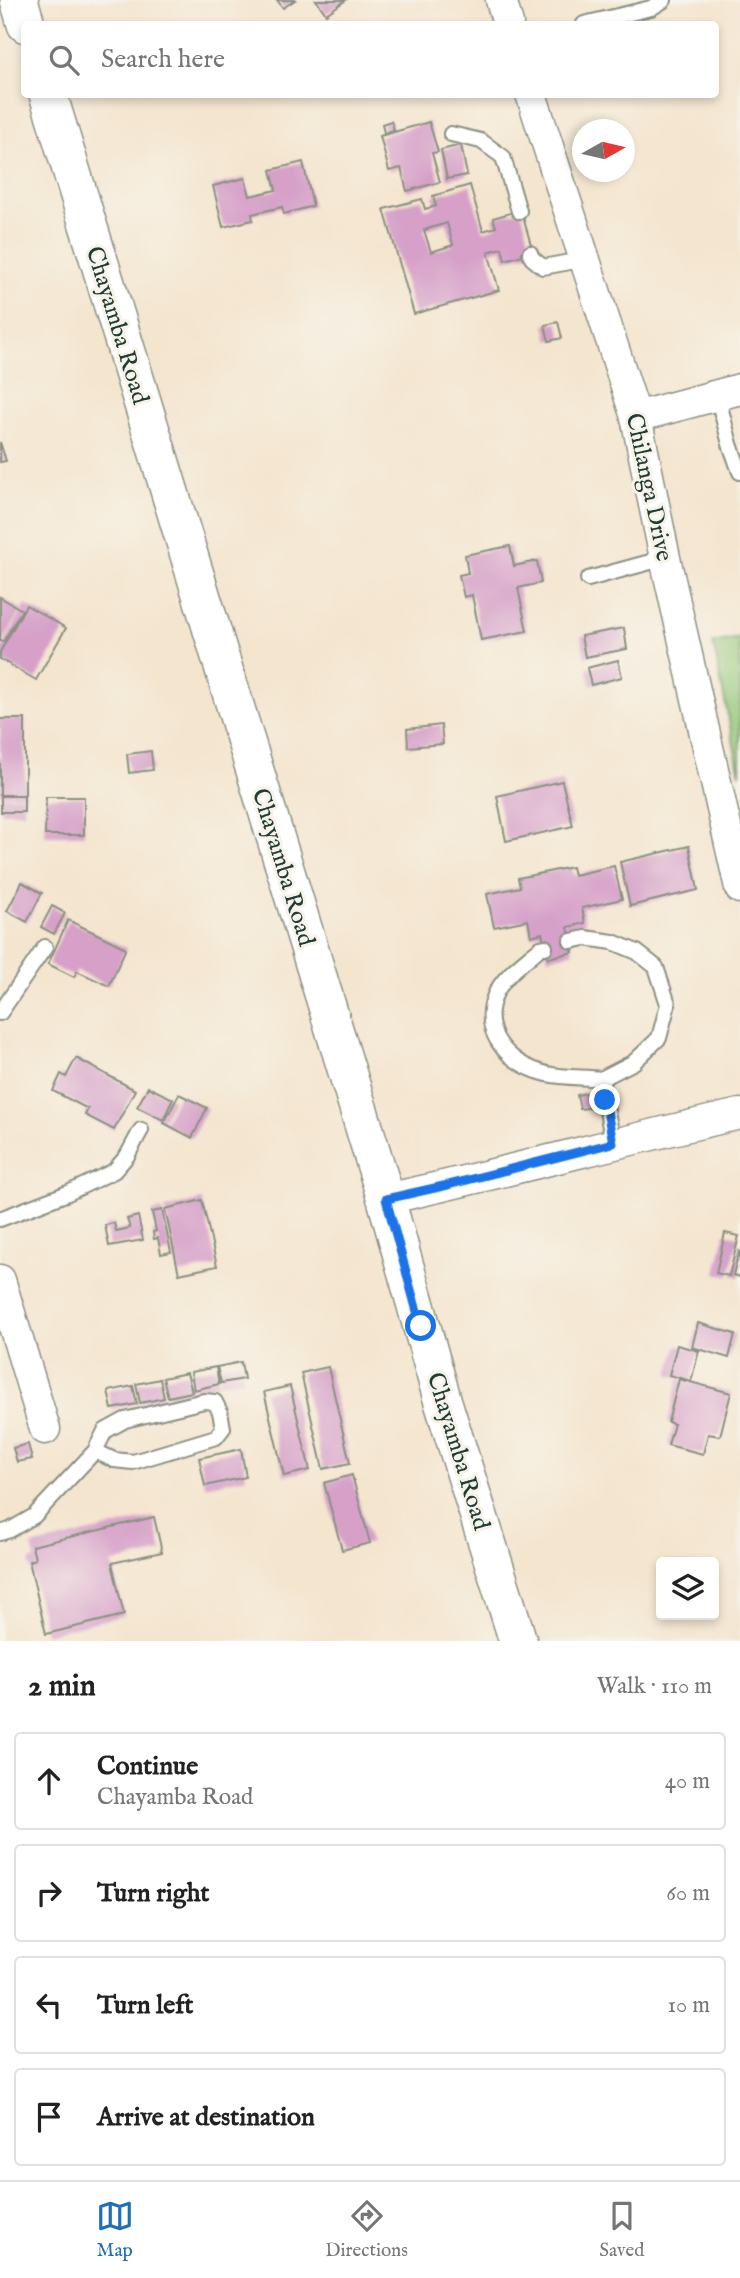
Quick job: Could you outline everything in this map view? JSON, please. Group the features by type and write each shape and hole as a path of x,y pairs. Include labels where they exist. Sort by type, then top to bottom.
{"street":[{"path":"19,0 25,21"},
{"path":"501,0 507,21"},
{"name":"Chayamba Road","path":"49,98 386,1199 443,1402 519,1641"},
{"name":"Chilanga Drive","path":"532,98 636,417 740,888"},
{"path":"636,417 729,392"},
{"path":"386,1199 740,1114"},
{"path":"0,1280 45,1429"}],"lane":[{"path":"597,21 652,8 664,0"},
{"path":"451,134 481,141 503,157 519,211"},
{"path":"530,253 531,258 543,267 586,259"},
{"path":"729,392 730,444 740,472"},
{"path":"587,579 665,558"},
{"path":"545,947 540,948 513,971 495,994 490,1018 498,1044 518,1063 547,1074 601,1079 634,1062 659,1038 668,1004 656,967 638,952 613,942 585,938 571,941"},
{"path":"0,1013 45,947"},
{"path":"601,1079 613,1143"},
{"path":"0,1219 68,1193 114,1171 127,1156 141,1129"},
{"path":"0,1532 10,1530 34,1516 95,1451 105,1431 125,1420 204,1401 215,1402 220,1412 223,1428 216,1437 133,1462 114,1460 95,1451"}],"green space":[{"path":"740,638 740,774 713,643"}],"building":[{"path":"277,0 295,0 283,8"},
{"path":"316,0 346,0 326,14"},
{"path":"391,121 394,130 384,133 382,124"},
{"path":"429,122 438,152 432,153 440,182 407,191 401,168 389,171 380,136"},
{"path":"461,145 467,175 447,179 441,150"},
{"path":"303,162 313,206 284,214 282,207 252,214 253,220 223,227 213,186 245,178 250,196 276,190 271,170"},
{"path":"470,185 483,231 496,227 493,218 521,210 533,252 505,260 502,248 488,252 499,290 414,314 384,209 422,199 425,209 436,206 433,196","holes":["447,223 453,245 431,252 424,230"]},
{"path":"558,322 562,338 549,341 545,325"},
{"path":"0,442 6,461 0,462"},
{"path":"510,546 514,566 537,561 541,583 518,588 527,631 481,640 472,595 464,597 459,575 468,573 465,555"},
{"path":"0,597 22,610 3,642 0,641"},
{"path":"26,605 66,628 36,680 0,659 0,652"},
{"path":"624,628 627,649 585,657 581,636"},
{"path":"618,660 622,677 591,685 587,668"},
{"path":"0,719 25,719 25,795 0,795"},
{"path":"441,725 443,744 408,747 407,729"},
{"path":"151,751 153,770 129,773 127,754"},
{"path":"562,781 573,826 506,841 497,796"},
{"path":"1,796 24,796 24,812 1,812"},
{"path":"46,797 84,797 84,835 45,835"},
{"path":"689,846 698,890 630,906 620,862"},
{"path":"614,866 622,899 582,908 585,923 568,927 573,952 548,958 542,933 531,936 528,920 494,927 487,894 520,887 518,878 572,867 574,875"},
{"path":"22,882 42,893 27,922 7,911"},
{"path":"52,906 65,913 54,934 41,927"},
{"path":"68,920 126,948 109,986 77,971 74,977 48,964"},
{"path":"76,1058 135,1090 114,1130 85,1115 88,1109 53,1091 61,1074 66,1077"},
{"path":"148,1087 173,1099 163,1120 137,1107"},
{"path":"586,1093 589,1108 580,1109 577,1095"},
{"path":"179,1094 207,1108 192,1138 164,1123"},
{"path":"202,1200 217,1266 179,1274 165,1209"},
{"path":"162,1210 171,1252 161,1254 158,1238 154,1239 153,1232 156,1231 152,1212"},
{"path":"138,1216 143,1240 109,1246 105,1225 114,1223 116,1231 130,1228 127,1219"},
{"path":"725,1233 739,1236 729,1276 716,1273"},
{"path":"740,1252 740,1277 733,1275"},
{"path":"698,1323 735,1334 729,1358 692,1347"},
{"path":"677,1345 699,1351 691,1381 669,1375"},
{"path":"241,1362 244,1379 221,1383 217,1367"},
{"path":"216,1367 219,1384 194,1390 191,1372"},
{"path":"328,1367 350,1463 323,1469 301,1373"},
{"path":"187,1373 192,1392 168,1397 163,1378"},
{"path":"160,1379 164,1398 140,1403 136,1384"},
{"path":"679,1379 731,1393 720,1436 708,1434 703,1454 668,1445 674,1424 668,1422"},
{"path":"133,1386 137,1404 112,1409 108,1391"},
{"path":"290,1386 310,1470 284,1476 264,1392"},
{"path":"28,1444 32,1459 17,1462 13,1448"},
{"path":"241,1449 246,1477 205,1486 199,1458"},
{"path":"352,1475 370,1543 342,1550 324,1483"},
{"path":"154,1517 162,1552 112,1563 124,1615 46,1634 29,1561 35,1559 32,1546"}],"route":[{"path":"421,1326 386,1199 613,1143 605,1100"}]}
